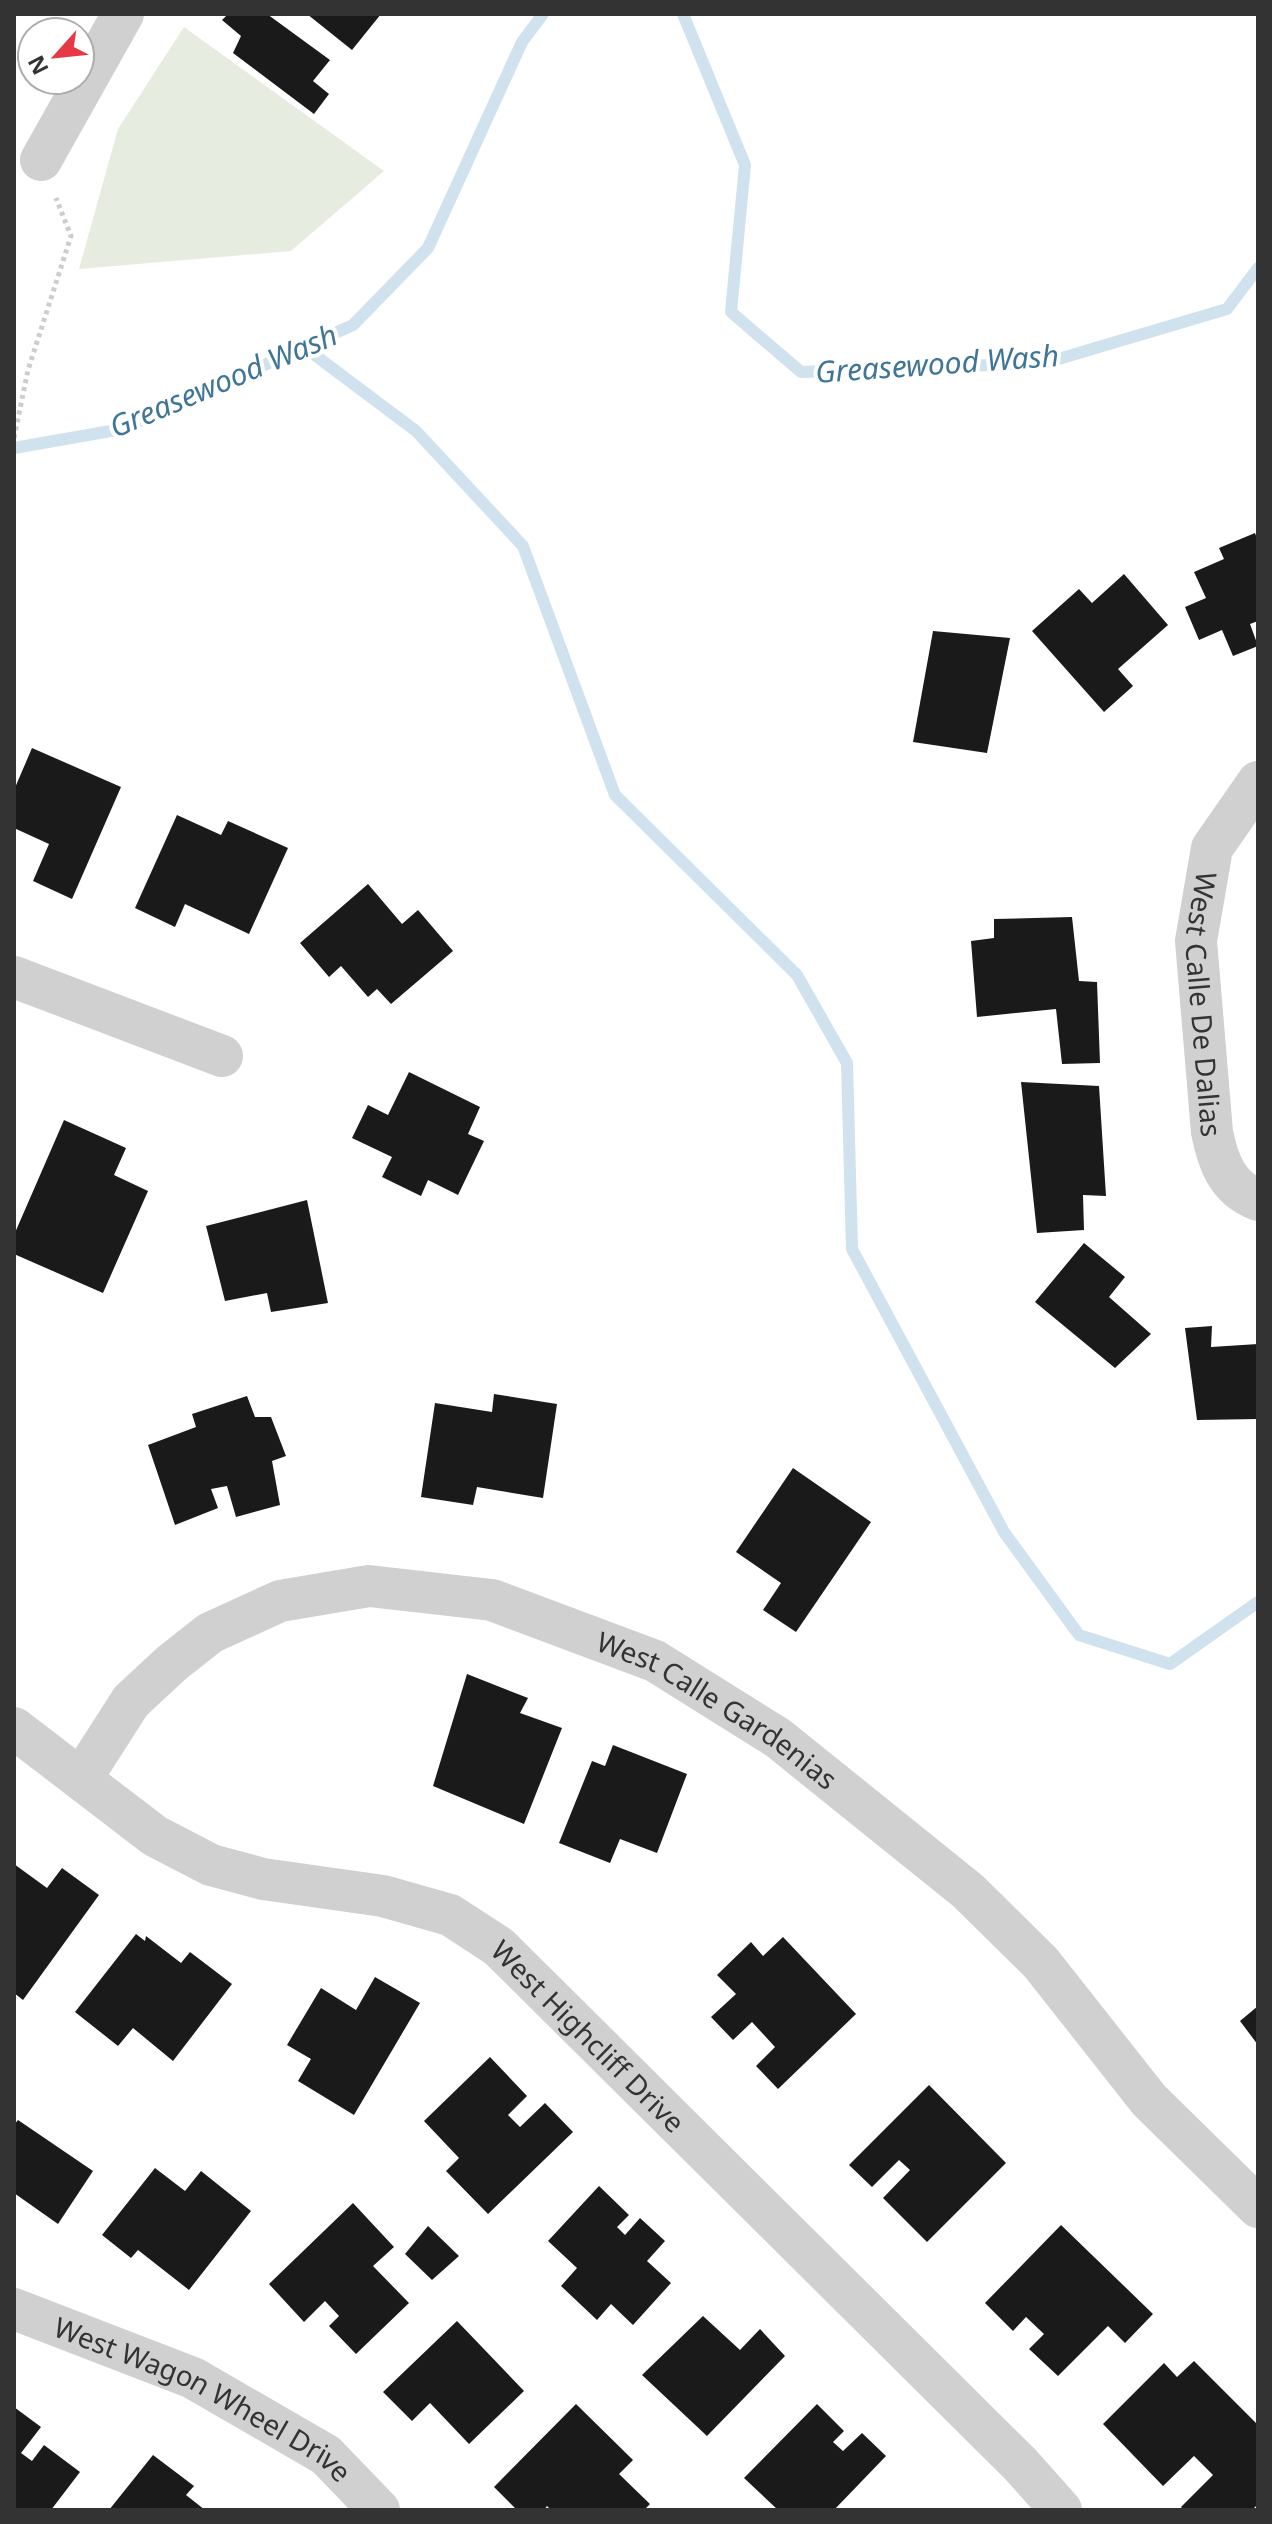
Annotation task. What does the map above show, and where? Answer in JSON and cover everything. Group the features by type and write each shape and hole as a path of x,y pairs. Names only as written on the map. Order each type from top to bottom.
{"street":[{"path":"41,160 114,17"},
{"name":"West Calle De Dalias","path":"1236,1201 1216,1153 1212,1132 1196,941 1212,848 1258,782"},
{"path":"14,977 222,1056"},
{"name":"West Calle Gardenias","path":"81,1779 131,1701 172,1663 210,1633 280,1601 369,1586 492,1600 655,1661 778,1738 968,1891 1031,1952 1149,2100 1258,2207"},
{"name":"West Highcliff Drive","path":"14,1728 155,1836 211,1865 263,1879 383,1896 423,1907 450,1915 499,1947 998,2441 1061,2510"},
{"name":"West Wagon Wheel Drive","path":"14,2309 193,2378 326,2455 379,2510"}],"path":[{"path":"14,438 28,370 71,236 41,160"}],"shaded area":[{"path":"184,27 384,171 291,251 79,269 118,129"}],"building":[{"path":"228,14 267,14 330,60 313,81 329,94 314,114 233,53 241,36 222,20"},
{"path":"307,14 381,14 352,50"},
{"path":"1255,533 1258,541 1258,621 1250,624 1258,646 1233,656 1222,630 1199,640 1185,607 1206,598 1194,572 1224,559 1219,548"},
{"path":"1124,574 1168,625 1118,669 1133,686 1104,712 1032,631 1079,589 1092,603"},
{"path":"933,631 1010,638 987,753 913,742"},
{"path":"32,748 121,787 72,899 33,881 49,844 14,828 14,790"},
{"path":"177,815 221,835 228,821 288,848 249,934 185,904 175,927 135,908"},
{"path":"368,884 402,924 418,910 453,951 391,1004 377,989 368,997 341,966 329,977 300,943"},
{"path":"1072,917 1079,981 1097,982 1100,1063 1062,1064 1056,1009 977,1017 971,941 994,938 994,919"},
{"path":"409,1072 480,1107 468,1134 484,1141 458,1195 428,1180 421,1196 382,1177 392,1157 352,1138 368,1105 388,1115"},
{"path":"1021,1082 1099,1086 1106,1196 1083,1195 1084,1230 1037,1233"},
{"path":"64,1120 126,1148 114,1175 148,1191 103,1293 14,1254 14,1235"},
{"path":"307,1200 328,1303 271,1312 267,1293 225,1301 206,1226"},
{"path":"1084,1243 1125,1277 1109,1297 1151,1334 1115,1368 1035,1302"},
{"path":"1212,1326 1211,1347 1258,1344 1258,1419 1197,1420 1185,1328"},
{"path":"494,1394 557,1404 543,1498 477,1487 473,1505 421,1497 435,1403 492,1412"},
{"path":"247,1396 255,1417 271,1417 286,1456 272,1461 280,1505 236,1517 227,1486 211,1489 218,1508 175,1525 148,1445 196,1427 192,1414"},
{"path":"793,1468 871,1522 796,1632 763,1610 781,1583 736,1552"},
{"path":"467,1674 528,1698 520,1713 562,1728 524,1824 433,1786"},
{"path":"613,1745 687,1774 657,1853 620,1839 610,1863 559,1843 592,1761 605,1766"},
{"path":"14,1864 47,1888 62,1868 99,1895 23,2000 14,1993"},
{"path":"136,1934 145,1941 146,1936 181,1963 190,1952 232,1984 173,2061 133,2028 118,2046 75,2012"},
{"path":"783,1937 856,2014 778,2089 756,2066 775,2047 752,2022 733,2040 711,2017 736,1994 717,1975 751,1942 763,1956"},
{"path":"375,1977 420,2003 354,2115 298,2081 311,2059 287,2045 321,1988 356,2010"},
{"path":"1258,2006 1258,2045 1240,2021"},
{"path":"490,2057 527,2096 508,2115 520,2127 545,2103 573,2132 488,2214 446,2171 459,2158 424,2121"},
{"path":"929,2085 1006,2163 927,2242 883,2198 910,2170 899,2160 872,2187 849,2165"},
{"path":"18,2120 93,2171 58,2224 14,2193 14,2125"},
{"path":"155,2168 185,2191 201,2171 251,2211 189,2290 138,2250 131,2258 102,2235"},
{"path":"599,2186 629,2215 617,2227 625,2235 640,2218 665,2241 647,2261 671,2283 633,2325 611,2304 597,2320 561,2286 577,2268 548,2241"},
{"path":"353,2203 394,2247 373,2266 409,2303 356,2354 329,2326 339,2316 325,2301 304,2322 269,2284"},
{"path":"1061,2225 1153,2314 1125,2343 1108,2326 1058,2376 1029,2349 1044,2334 1026,2317 1013,2331 985,2303"},
{"path":"428,2226 459,2256 432,2280 405,2254"},
{"path":"703,2316 740,2350 760,2329 785,2356 707,2436 642,2375"},
{"path":"457,2321 524,2391 469,2444 430,2403 412,2421 383,2392"},
{"path":"1194,2361 1258,2425 1258,2504 1252,2510 1183,2510 1181,2507 1213,2475 1194,2456 1163,2486 1103,2424 1164,2363 1177,2377"},
{"path":"576,2404 633,2460 619,2474 650,2504 644,2510 551,2510 547,2506 544,2510 517,2510 494,2487"},
{"path":"817,2404 844,2431 833,2442 843,2451 862,2433 886,2456 834,2510 778,2510 744,2478"},
{"path":"14,2407 41,2427 21,2453 32,2461 44,2445 80,2472 51,2510 14,2510"},
{"path":"153,2455 194,2486 186,2495 205,2510 109,2510"}],"waterway":[{"name":"Greasewood Wash","path":"14,448 122,429 353,325 428,248 522,42 543,14"},
{"name":"Greasewood Wash","path":"683,14 745,165 731,312 801,372 1045,363 1227,309 1258,268"},
{"path":"304,347 416,431 523,546 615,795 797,975 847,1063 852,1249 1004,1532 1079,1635 1170,1664 1258,1602"}]}
